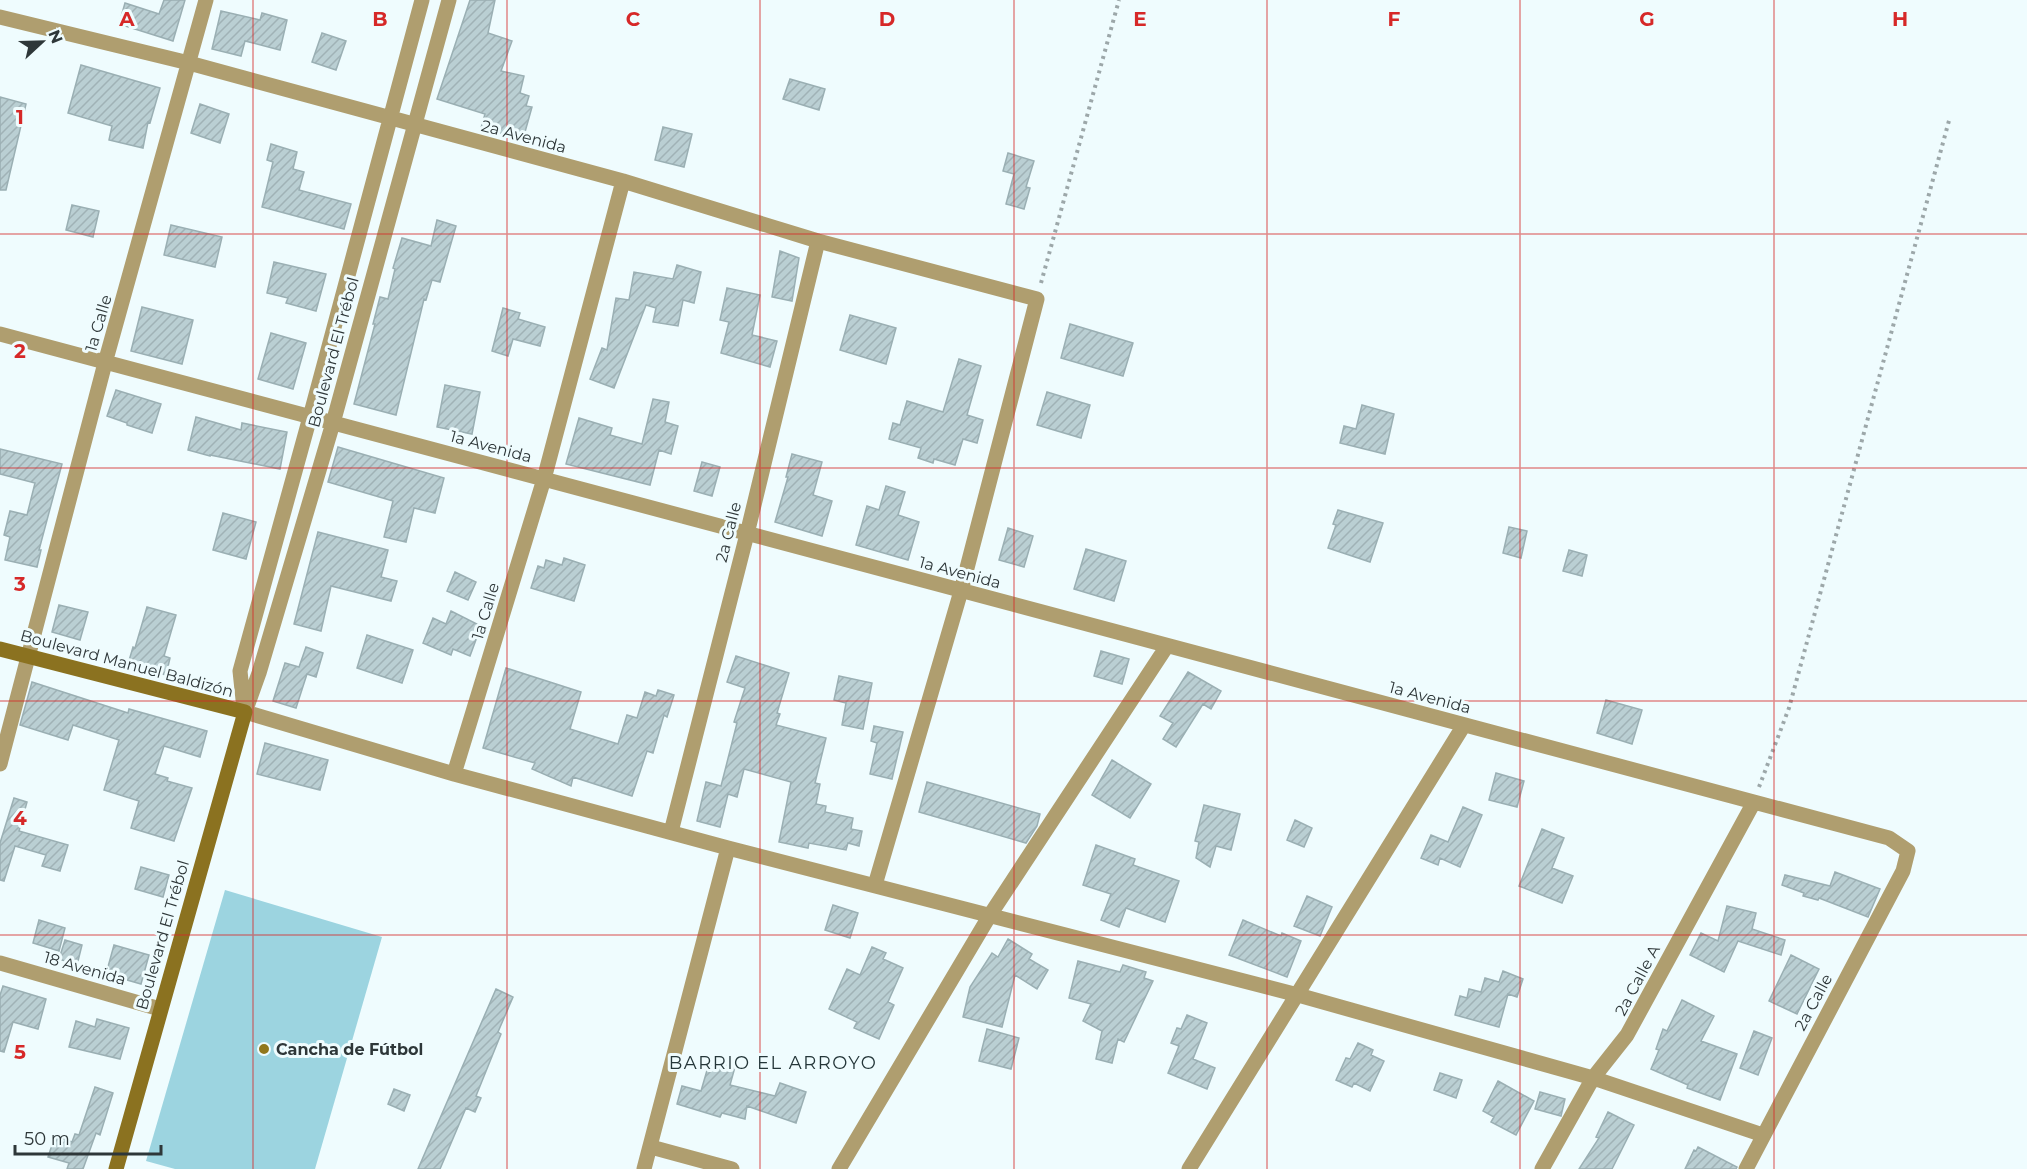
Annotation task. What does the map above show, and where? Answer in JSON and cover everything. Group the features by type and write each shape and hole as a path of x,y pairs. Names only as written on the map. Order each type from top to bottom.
{"main road":[{"name":"Boulevard Manuel Baldizón","path":"0,649 245,712"},
{"name":"Boulevard El Trébol","path":"116,1169 245,712"}],"street":[{"name":"1a Calle","path":"29,656 105,363 206,0"},
{"name":"Boulevard El Trébol","path":"245,712 240,671 422,0"},
{"name":"Boulevard El Trébol","path":"245,712 259,673 333,423 413,124 449,0"},
{"name":"2a Avenida","path":"0,17 189,63 623,181 818,241 1037,299"},
{"name":"1a Calle","path":"454,774 544,479 623,181"},
{"name":"2a Calle","path":"671,832 747,534 818,241"},
{"path":"875,885 961,591 1037,299"},
{"name":"1a Avenida","path":"0,334 1889,838 1908,850"},
{"path":"839,1169 990,915 1167,645"},
{"path":"0,764 29,656"},
{"path":"245,712 454,774 728,848 1298,995 1593,1078 1763,1135"},
{"path":"1189,1169 1464,725"},
{"name":"2a Calle A","path":"1542,1169 1593,1078 1627,1035 1754,802"},
{"path":"644,1169 728,848"},
{"name":"2a Calle","path":"1746,1169 1903,871 1908,850"},
{"name":"18 Avenida","path":"0,963 160,1008"},
{"path":"651,1147 732,1169"}],"path":[{"path":"1037,299 1119,0"},
{"path":"1754,802 1789,708 1950,117"}],"shaded area":[{"name":"Cancha de Fútbol","path":"225,890 382,937 315,1169 175,1169 146,1161"}],"building":[{"path":"164,0 185,0 173,41 119,24 125,3 159,14"},
{"path":"470,0 495,0 488,33 512,41 501,71 524,76 520,93 529,96 526,106 532,107 523,139 481,128 485,114 437,99"},
{"path":"221,11 260,20 262,13 287,20 280,50 245,41 241,56 212,49"},
{"path":"322,33 346,41 336,70 312,62"},
{"path":"81,65 160,88 150,123 148,122 143,148 109,140 112,126 68,113"},
{"path":"790,79 825,89 819,110 783,99"},
{"path":"0,97 26,104 6,190 0,190"},
{"path":"200,104 229,114 220,143 191,133"},
{"path":"663,127 692,134 684,167 655,160"},
{"path":"271,144 297,152 293,169 304,172 299,190 351,204 344,229 262,207 273,162 267,160"},
{"path":"1008,153 1034,161 1026,187 1030,188 1024,209 1006,204 1014,174 1003,171"},
{"path":"72,205 99,211 93,237 66,230"},
{"path":"437,220 456,226 440,282 432,280 426,300 424,299 396,415 354,404 380,297 388,299 395,269 393,268 402,238 431,246"},
{"path":"171,225 222,237 215,267 164,255"},
{"path":"780,251 799,258 792,301 772,297"},
{"path":"274,262 326,274 316,311 286,303 288,298 267,293"},
{"path":"677,265 701,272 694,303 683,300 678,326 653,322 656,308 646,305 614,388 590,379 602,348 607,350 616,298 629,300 634,272 673,279"},
{"path":"727,288 760,295 752,335 777,341 770,367 721,353 729,322 720,320"},
{"path":"142,307 193,320 182,364 131,351"},
{"path":"503,308 520,313 518,319 545,327 540,346 513,339 508,356 492,351"},
{"path":"850,315 896,328 886,364 840,350"},
{"path":"1070,324 1133,343 1123,376 1061,358"},
{"path":"271,333 306,343 293,389 258,379"},
{"path":"959,359 981,366 967,415 983,420 977,443 963,439 955,465 934,459 933,463 918,458 921,448 889,439 893,423 900,425 907,401 943,412"},
{"path":"445,385 480,392 472,434 437,427"},
{"path":"116,390 161,404 152,433 107,416"},
{"path":"1047,392 1090,405 1081,438 1037,425"},
{"path":"653,399 669,402 665,422 678,426 671,454 659,450 650,485 566,464 579,418 612,428 610,435 642,444"},
{"path":"1362,405 1394,414 1385,454 1340,443 1344,426 1356,429"},
{"path":"196,417 241,430 242,423 287,432 280,469 188,450"},
{"path":"338,447 444,478 435,513 414,508 406,542 384,537 393,501 328,482"},
{"path":"0,449 62,464 39,550 41,550 37,567 5,560 10,537 4,535 10,511 27,515 35,483 0,474"},
{"path":"792,454 822,462 813,495 832,501 822,536 775,522"},
{"path":"702,462 720,467 712,496 694,491"},
{"path":"886,486 905,492 898,515 919,522 908,560 856,545 867,506 879,510"},
{"path":"1338,510 1383,523 1370,562 1328,548 1336,525 1333,524"},
{"path":"223,513 256,522 246,559 213,550"},
{"path":"1509,527 1527,531 1521,558 1503,553"},
{"path":"1008,528 1033,536 1024,567 999,560"},
{"path":"318,532 388,550 381,577 397,581 391,601 331,586 321,631 294,624"},
{"path":"1086,549 1126,561 1114,601 1074,589"},
{"path":"1569,550 1587,555 1582,576 1563,571"},
{"path":"564,558 585,565 574,601 531,588 538,566 544,568 546,560 562,565"},
{"path":"455,572 476,582 468,600 447,591"},
{"path":"59,605 88,612 80,640 52,632"},
{"path":"147,607 176,615 164,656 170,658 166,675 128,664"},
{"path":"451,611 481,626 470,656 453,649 451,655 423,643 433,618 446,624"},
{"path":"367,635 413,650 402,683 357,668"},
{"path":"306,647 323,653 316,677 307,674 296,708 273,701 285,663 299,667"},
{"path":"1101,651 1129,659 1122,684 1094,676"},
{"path":"736,656 789,673 777,713 780,714 776,725 826,738 815,783 820,784 816,804 826,806 825,812 853,818 851,829 862,831 859,846 848,843 846,850 809,843 808,848 779,842 791,782 744,769 737,797 728,794 720,827 697,821 706,782 721,786 737,723 734,722 745,688 727,682"},
{"path":"506,668 581,692 570,729 618,744 627,715 637,718 645,692 656,696 658,690 674,695 667,717 664,715 653,753 647,751 632,796 573,777 571,786 532,769 535,763 483,748"},
{"path":"1188,672 1221,691 1211,709 1203,704 1176,747 1163,739 1173,723 1160,716"},
{"path":"839,676 872,683 863,729 842,725 846,703 834,700"},
{"path":"32,682 128,713 129,709 207,731 200,757 164,746 155,774 168,778 167,781 192,788 174,841 131,828 139,801 104,790 119,740 73,725 68,740 20,725"},
{"path":"1606,700 1642,710 1632,744 1597,733"},
{"path":"874,726 903,732 892,779 870,774 877,743 871,741"},
{"path":"265,743 328,760 320,790 257,774"},
{"path":"1112,760 1151,784 1130,818 1092,795"},
{"path":"1496,773 1524,781 1517,807 1489,800"},
{"path":"927,782 1040,814 1037,826 1026,843 919,812"},
{"path":"14,798 27,802 19,831 68,845 60,871 42,866 46,855 15,846 4,881 0,880 0,843"},
{"path":"1204,805 1240,814 1231,850 1216,846 1210,867 1196,858 1199,842 1195,841"},
{"path":"1463,807 1482,815 1460,867 1440,858 1438,865 1421,858 1431,835 1448,842"},
{"path":"1295,820 1312,828 1304,847 1287,840"},
{"path":"1542,829 1564,838 1552,868 1573,876 1562,903 1519,886"},
{"path":"1096,845 1135,859 1133,865 1179,881 1165,922 1126,908 1119,927 1101,920 1111,894 1083,885"},
{"path":"141,867 169,875 163,897 135,889"},
{"path":"1835,872 1880,889 1868,917 1819,898 1818,900 1803,896 1804,893 1782,885 1785,875 1830,886"},
{"path":"1307,896 1332,907 1320,936 1294,926"},
{"path":"833,905 858,913 850,938 825,930"},
{"path":"1727,906 1756,913 1752,929 1785,940 1781,955 1738,941 1724,972 1690,955 1701,933 1718,941"},
{"path":"39,920 65,928 59,951 33,943"},
{"path":"1243,920 1281,936 1282,933 1301,941 1287,977 1229,955"},
{"path":"1008,939 1032,954 1029,959 1048,970 1037,989 1015,975 1002,1027 963,1017 970,987 992,953 998,957"},
{"path":"65,940 82,945 77,965 59,959"},
{"path":"114,945 149,955 141,984 106,974"},
{"path":"872,947 886,953 883,959 903,968 888,1002 894,1005 879,1039 854,1028 857,1022 829,1009 847,969 860,975"},
{"path":"1791,955 1819,969 1797,1014 1769,1001"},
{"path":"1078,961 1120,972 1123,965 1146,972 1144,978 1153,981 1124,1042 1118,1039 1112,1063 1096,1059 1102,1031 1083,1021 1091,1004 1069,998"},
{"path":"1503,971 1523,979 1517,997 1508,994 1499,1027 1455,1015 1460,996 1467,998 1469,989 1481,992 1485,978 1499,982"},
{"path":"3,986 46,999 38,1029 13,1022 4,1052 0,1051 0,995"},
{"path":"496,989 513,997 476,1096 481,1098 475,1112 466,1108 440,1169 418,1169"},
{"path":"1682,1000 1714,1016 1701,1041 1737,1054 1720,1100 1687,1088 1688,1085 1651,1069 1659,1050 1656,1049 1663,1029 1667,1031"},
{"path":"1187,1015 1207,1023 1193,1059 1215,1068 1207,1089 1168,1073 1179,1046 1171,1043 1177,1028 1181,1029"},
{"path":"97,1019 129,1028 120,1059 69,1047 76,1021 95,1027"},
{"path":"987,1029 1019,1038 1011,1069 979,1061"},
{"path":"1754,1031 1772,1038 1758,1075 1740,1068"},
{"path":"1358,1043 1373,1050 1371,1055 1384,1061 1370,1091 1354,1083 1352,1087 1336,1080 1346,1058 1350,1059"},
{"path":"710,1060 735,1067 730,1085 775,1096 780,1083 806,1092 796,1123 747,1106 745,1119 722,1113 720,1117 677,1104 682,1086 701,1091"},
{"path":"1440,1073 1462,1080 1456,1098 1434,1090"},
{"path":"1498,1081 1534,1101 1516,1135 1491,1122 1494,1117 1483,1111"},
{"path":"95,1087 113,1093 100,1135 96,1133 83,1169 67,1169 69,1163 48,1157 55,1136 72,1142 75,1134 79,1135"},
{"path":"394,1089 410,1095 404,1111 388,1104"},
{"path":"1540,1092 1565,1099 1561,1116 1535,1109"},
{"path":"1608,1112 1634,1125 1612,1169 1579,1169 1599,1138 1596,1137"},
{"path":"1698,1147 1737,1167 1736,1169 1685,1169 1694,1150 1696,1151"}],"place":[{"name":"Cancha de Fútbol","path":"264,1049"}],"district":[{"name":"BARRIO EL ARROYO","path":"773,1063"}]}
